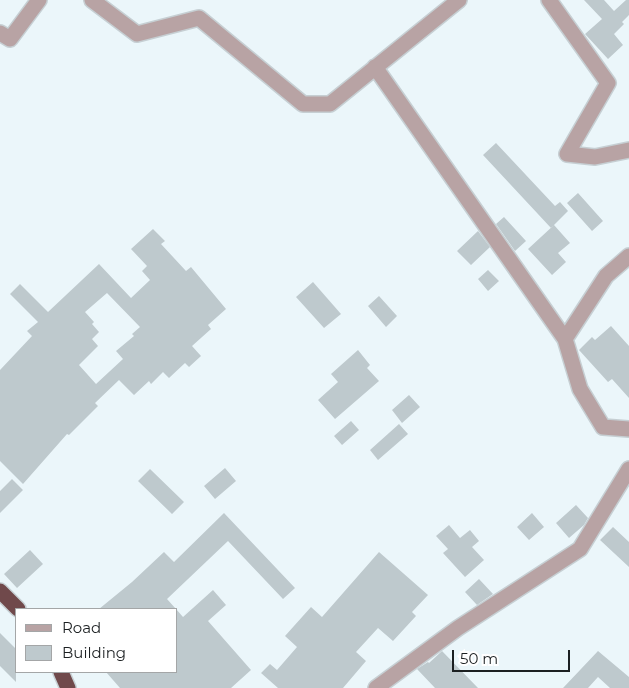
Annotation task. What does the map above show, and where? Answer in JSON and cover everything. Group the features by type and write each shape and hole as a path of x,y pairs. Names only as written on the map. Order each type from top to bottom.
{"highway":[{"path":"0,591 17,608"},
{"path":"61,673 68,688"}],"street":[{"path":"0,33 10,39 39,0"},
{"path":"92,0 137,34 200,18 303,104 330,104 458,0"},
{"path":"549,0 608,83 567,154 595,157 629,150"},
{"path":"376,67 565,339 580,388 603,427 629,429"},
{"path":"565,339 606,276 629,256"},
{"path":"376,688 458,628 580,549 629,469"}],"building":[{"path":"584,0 604,0 614,11 626,0 629,0 629,15 622,22 624,24 614,34 623,45 608,59 585,34 602,19"},
{"path":"496,143 555,206 560,202 568,211 551,228 483,155"},
{"path":"578,193 603,221 592,231 567,203"},
{"path":"504,217 526,241 515,251 496,224"},
{"path":"554,225 570,243 558,253 566,262 552,275 528,249"},
{"path":"153,229 165,241 161,244 186,271 191,267 226,309 208,325 211,329 192,346 201,356 189,367 185,363 169,378 163,372 151,384 149,381 134,395 119,380 95,403 98,406 69,435 67,434 23,484 0,461 0,370 32,336 27,331 38,322 10,294 20,284 48,312 99,264 131,298 150,280 142,271 147,266 131,249","holes":["107,293 140,327 132,334 134,336 116,351 123,359 96,384 79,365 98,346 92,339 99,332 92,324 94,322 85,312"]},
{"path":"478,231 490,247 471,265 457,251"},
{"path":"488,270 499,281 488,291 478,279"},
{"path":"313,282 341,314 324,328 296,297"},
{"path":"379,296 397,316 386,327 368,306"},
{"path":"611,326 629,346 629,398 612,379 608,382 579,350 592,337 595,340"},
{"path":"358,350 370,365 367,368 379,381 335,419 318,400 338,382 331,374"},
{"path":"409,395 420,407 402,423 392,410"},
{"path":"351,421 359,430 342,445 334,436"},
{"path":"399,424 408,434 378,460 370,450"},
{"path":"225,468 236,481 215,499 204,486"},
{"path":"150,469 184,502 172,514 138,481"},
{"path":"12,479 23,490 0,513 0,491"},
{"path":"576,505 588,518 584,525 569,538 556,523"},
{"path":"224,513 295,588 283,599 228,541 167,599 175,608 100,608 164,552 174,562"},
{"path":"532,513 544,527 529,540 517,527"},
{"path":"449,525 460,538 470,530 479,541 472,547 484,560 465,577 443,553 448,549 436,536"},
{"path":"613,527 629,542 629,567 600,540"},
{"path":"30,550 43,564 17,588 4,574"},
{"path":"379,552 428,595 412,612 416,616 393,641 378,628 356,652 366,661 343,688 278,688 261,673 270,664 277,670 297,647 285,636 311,607 322,617"},
{"path":"479,579 493,594 477,605 465,592"},
{"path":"213,590 226,605 208,621 251,670 231,688 120,688 107,673 178,673 178,611 183,617"},
{"path":"0,633 15,648 16,682 0,666"},
{"path":"442,651 478,688 435,688 417,669 429,663"},
{"path":"598,651 629,677 629,688 610,688 598,677 588,688 563,688"}]}
